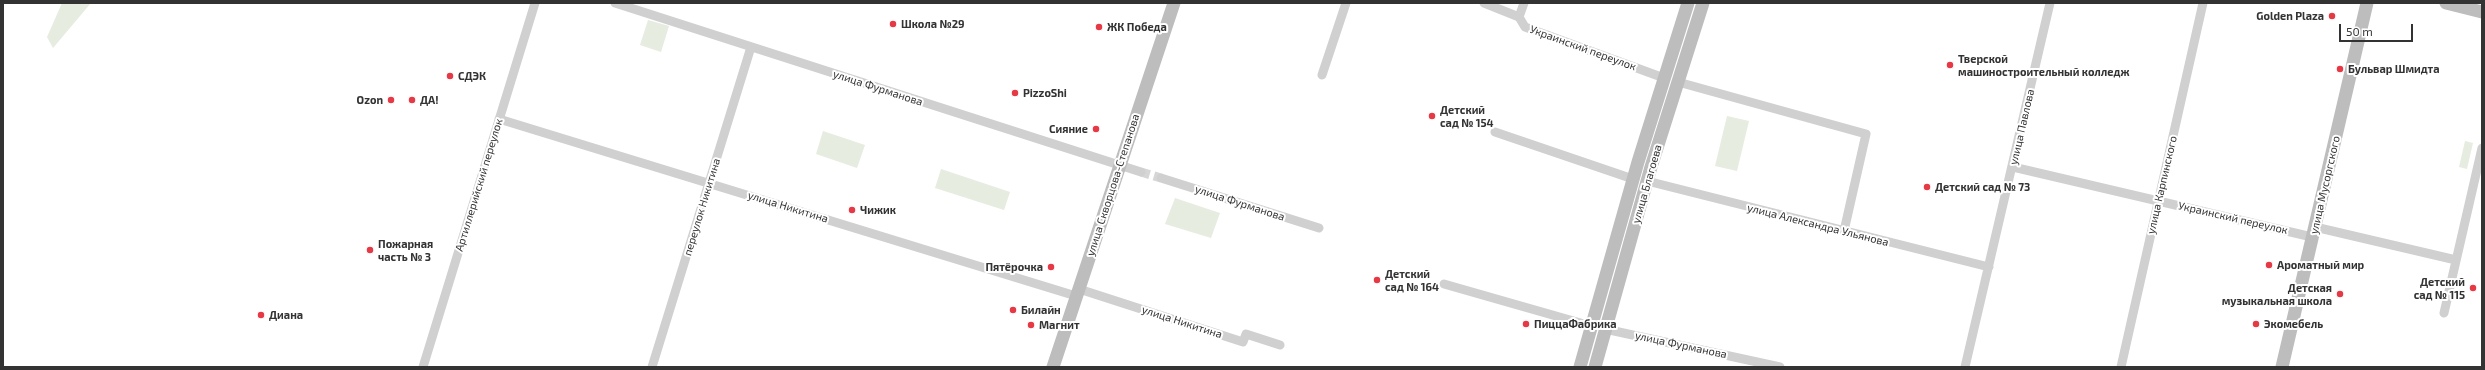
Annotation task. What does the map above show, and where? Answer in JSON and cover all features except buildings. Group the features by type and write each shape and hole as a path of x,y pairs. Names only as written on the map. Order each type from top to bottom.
{"main road":[{"name":"улица Скворцова-Степанова","path":"1053,367 1174,3"},
{"name":"улица Благоева","path":"1580,367 1633,179 1688,3"},
{"name":"улица Благоева","path":"1595,367 1647,181 1703,3"},
{"name":"улица Мусоргского","path":"2282,367 2367,3"},
{"path":"2446,3 2482,12"},
{"path":"1593,320 1605,329"},
{"path":"1593,320 1599,333 1601,343"}],"street":[{"name":"Артиллерийский переулок","path":"423,367 535,3"},
{"name":"улица Фурманова","path":"615,3 1141,172"},
{"path":"1322,75 1346,3"},
{"name":"Украинский переулок","path":"1484,3 1519,17 1525,27 1664,78"},
{"path":"1519,17 1524,3"},
{"name":"улица Павлова","path":"1965,367 2050,3"},
{"name":"улица Карпинского","path":"2121,367 2203,3"},
{"name":"переулок Никитина","path":"652,367 751,47"},
{"path":"1678,82 1866,134 1844,231"},
{"name":"улица Никитина","path":"500,119 709,183 1243,342 1246,334 1280,345"},
{"path":"1495,132 1633,179"},
{"path":"2444,313 2482,148"},
{"name":"Украинский переулок","path":"2013,166 2158,200 2456,260"},
{"name":"улица Фурманова","path":"1161,178 1319,228"},
{"name":"улица Александра Ульянова","path":"1647,181 1989,267"},
{"path":"1444,284 1593,320"},
{"name":"улица Фурманова","path":"1605,329 1780,367"}],"shaded area":[{"path":"62,3 91,3 53,48 47,37"},
{"path":"648,20 669,26 661,52 640,45"},
{"path":"1727,116 1749,121 1737,171 1715,166"},
{"path":"823,131 865,145 857,168 816,154"},
{"path":"2465,141 2473,143 2467,169 2459,167"},
{"path":"941,169 1010,192 1004,210 935,188"},
{"path":"1175,198 1220,213 1211,238 1165,224"}],"tunnel":[{"path":"1141,172 1161,178"}],"place":[{"name":"Golden Plaza","path":"2332,16"},
{"name":"Школа №29","path":"893,24"},
{"name":"ЖК Победа","path":"1099,27"},
{"name":"Тверской машиностроительный колледж","path":"1950,65"},
{"name":"Бульвар Шмидта","path":"2340,69"},
{"name":"СДЭК","path":"450,76"},
{"name":"PizzoShi","path":"1015,93"},
{"name":"Ozon","path":"391,100"},
{"name":"ДА!","path":"412,100"},
{"name":"Детский сад № 154","path":"1432,116"},
{"name":"Сияние","path":"1096,129"},
{"name":"Детский сад № 73","path":"1927,187"},
{"name":"Чижик","path":"852,210"},
{"name":"Пожарная часть № 3","path":"370,250"},
{"name":"Ароматный мир","path":"2269,265"},
{"name":"Пятёрочка","path":"1051,267"},
{"name":"Детский сад № 164","path":"1377,280"},
{"name":"Детский сад № 115","path":"2473,288"},
{"name":"Детская музыкальная школа","path":"2340,294"},
{"name":"Билайн","path":"1013,310"},
{"name":"Диана","path":"261,315"},
{"name":"ПиццаФабрика","path":"1526,324"},
{"name":"Экомебель","path":"2256,324"},
{"name":"Магнит","path":"1031,325"}]}
